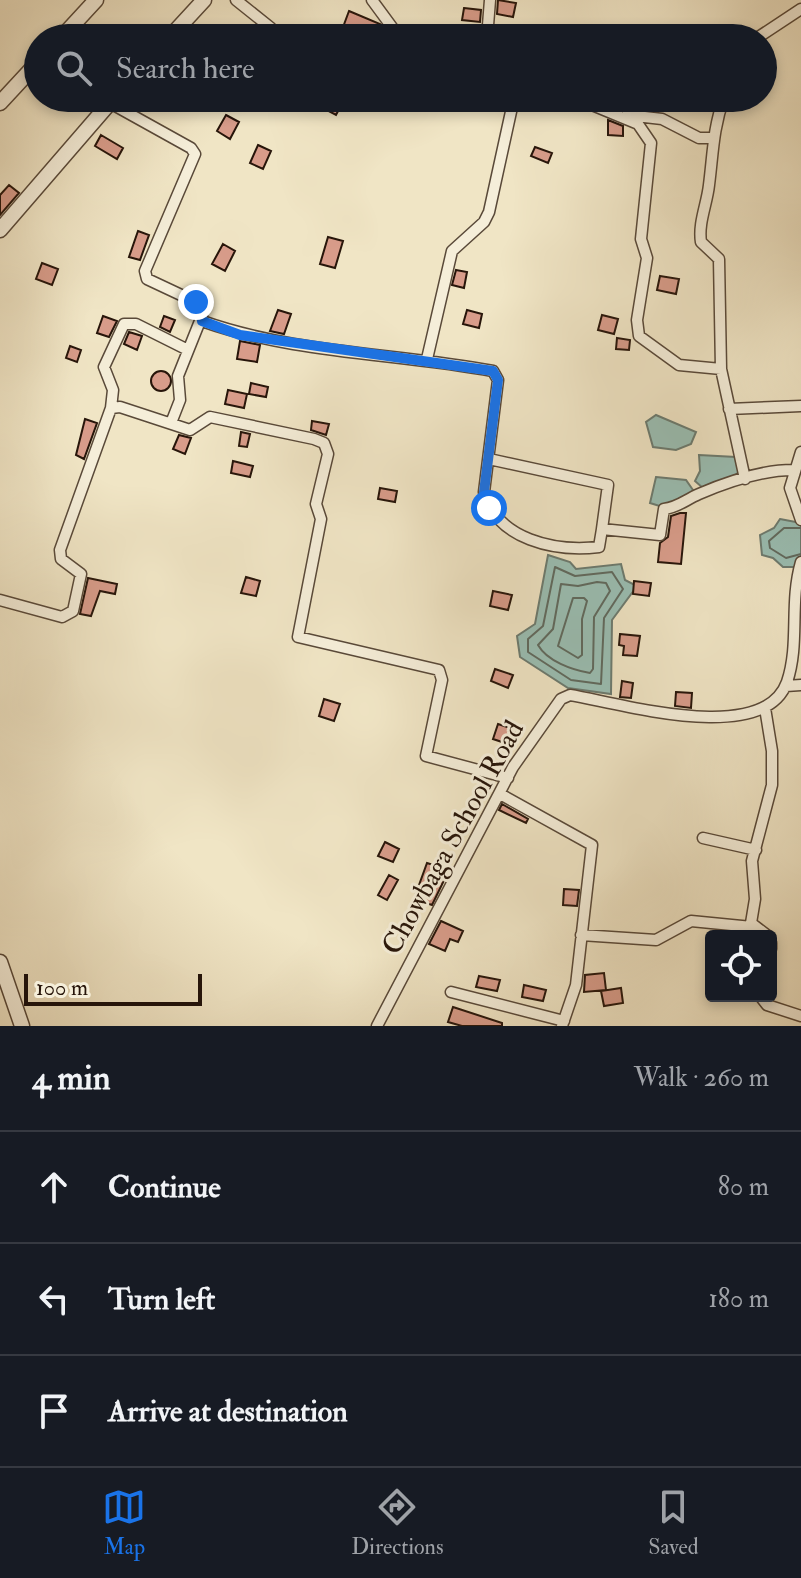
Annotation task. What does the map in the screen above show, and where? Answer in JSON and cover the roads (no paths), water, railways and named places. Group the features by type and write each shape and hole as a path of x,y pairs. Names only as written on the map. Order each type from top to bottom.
{"street":[{"path":"74,24 96,0"},
{"path":"182,24 204,0"},
{"path":"236,0 266,24"},
{"path":"372,0 390,24"},
{"path":"488,24 490,0"},
{"path":"777,25 801,9"},
{"path":"0,103 24,77"},
{"path":"0,230 102,112"},
{"path":"132,112 191,148 195,154 145,276 196,302 201,309 202,321 178,376 180,400 171,423"},
{"path":"427,359 452,251 484,222 489,212 511,112"},
{"path":"612,112 638,124 651,143 641,239 647,258 637,320 639,336 679,365 721,369"},
{"path":"720,112 712,138 709,186 699,230 701,242 719,259 721,369 745,479"},
{"path":"620,115 662,119 699,138 712,138"},
{"path":"202,321 240,335 277,342 427,359 497,374 484,492 489,508 513,532 568,550 599,547 608,485 489,459"},
{"path":"0,600 62,617 73,611 81,574 61,559 60,550 111,408 113,390 104,367 124,324 136,324 188,350"},
{"path":"729,409 801,406"},
{"path":"111,408 120,407 195,430 210,417 324,443 328,454 316,504 321,519 298,637 439,670 442,680 426,756 508,778"},
{"path":"801,452 790,488 801,520"},
{"path":"602,529 660,535 664,509 680,507 701,493 745,479 793,470"},
{"path":"752,927 755,888 751,871 772,785 772,751 765,708 786,686 795,644 792,615 801,562"},
{"path":"786,686 801,685"},
{"name":"Chowbaga School Road","path":"377,1026 508,778 537,730 567,695 697,717 735,716 765,708"},
{"path":"451,992 563,1023 576,985 592,845 500,794"},
{"path":"703,838 756,850"},
{"path":"581,935 656,940 691,921 757,930"},
{"path":"0,962 22,1026"},
{"path":"765,1002 801,1016"}],"water":[{"path":"656,415 696,432 691,444 676,450 653,447 646,422"},
{"path":"699,455 736,457 743,468 727,483 704,489 695,481 700,471"},
{"path":"656,477 686,480 693,490 687,503 666,508 650,503"},
{"path":"780,519 801,523 801,556 795,567 783,567 773,558 762,555 760,535 774,528"},
{"path":"548,555 570,562 576,569 621,564 625,580 637,586 612,620 611,694 568,688 520,657 517,636 535,624"}]}
